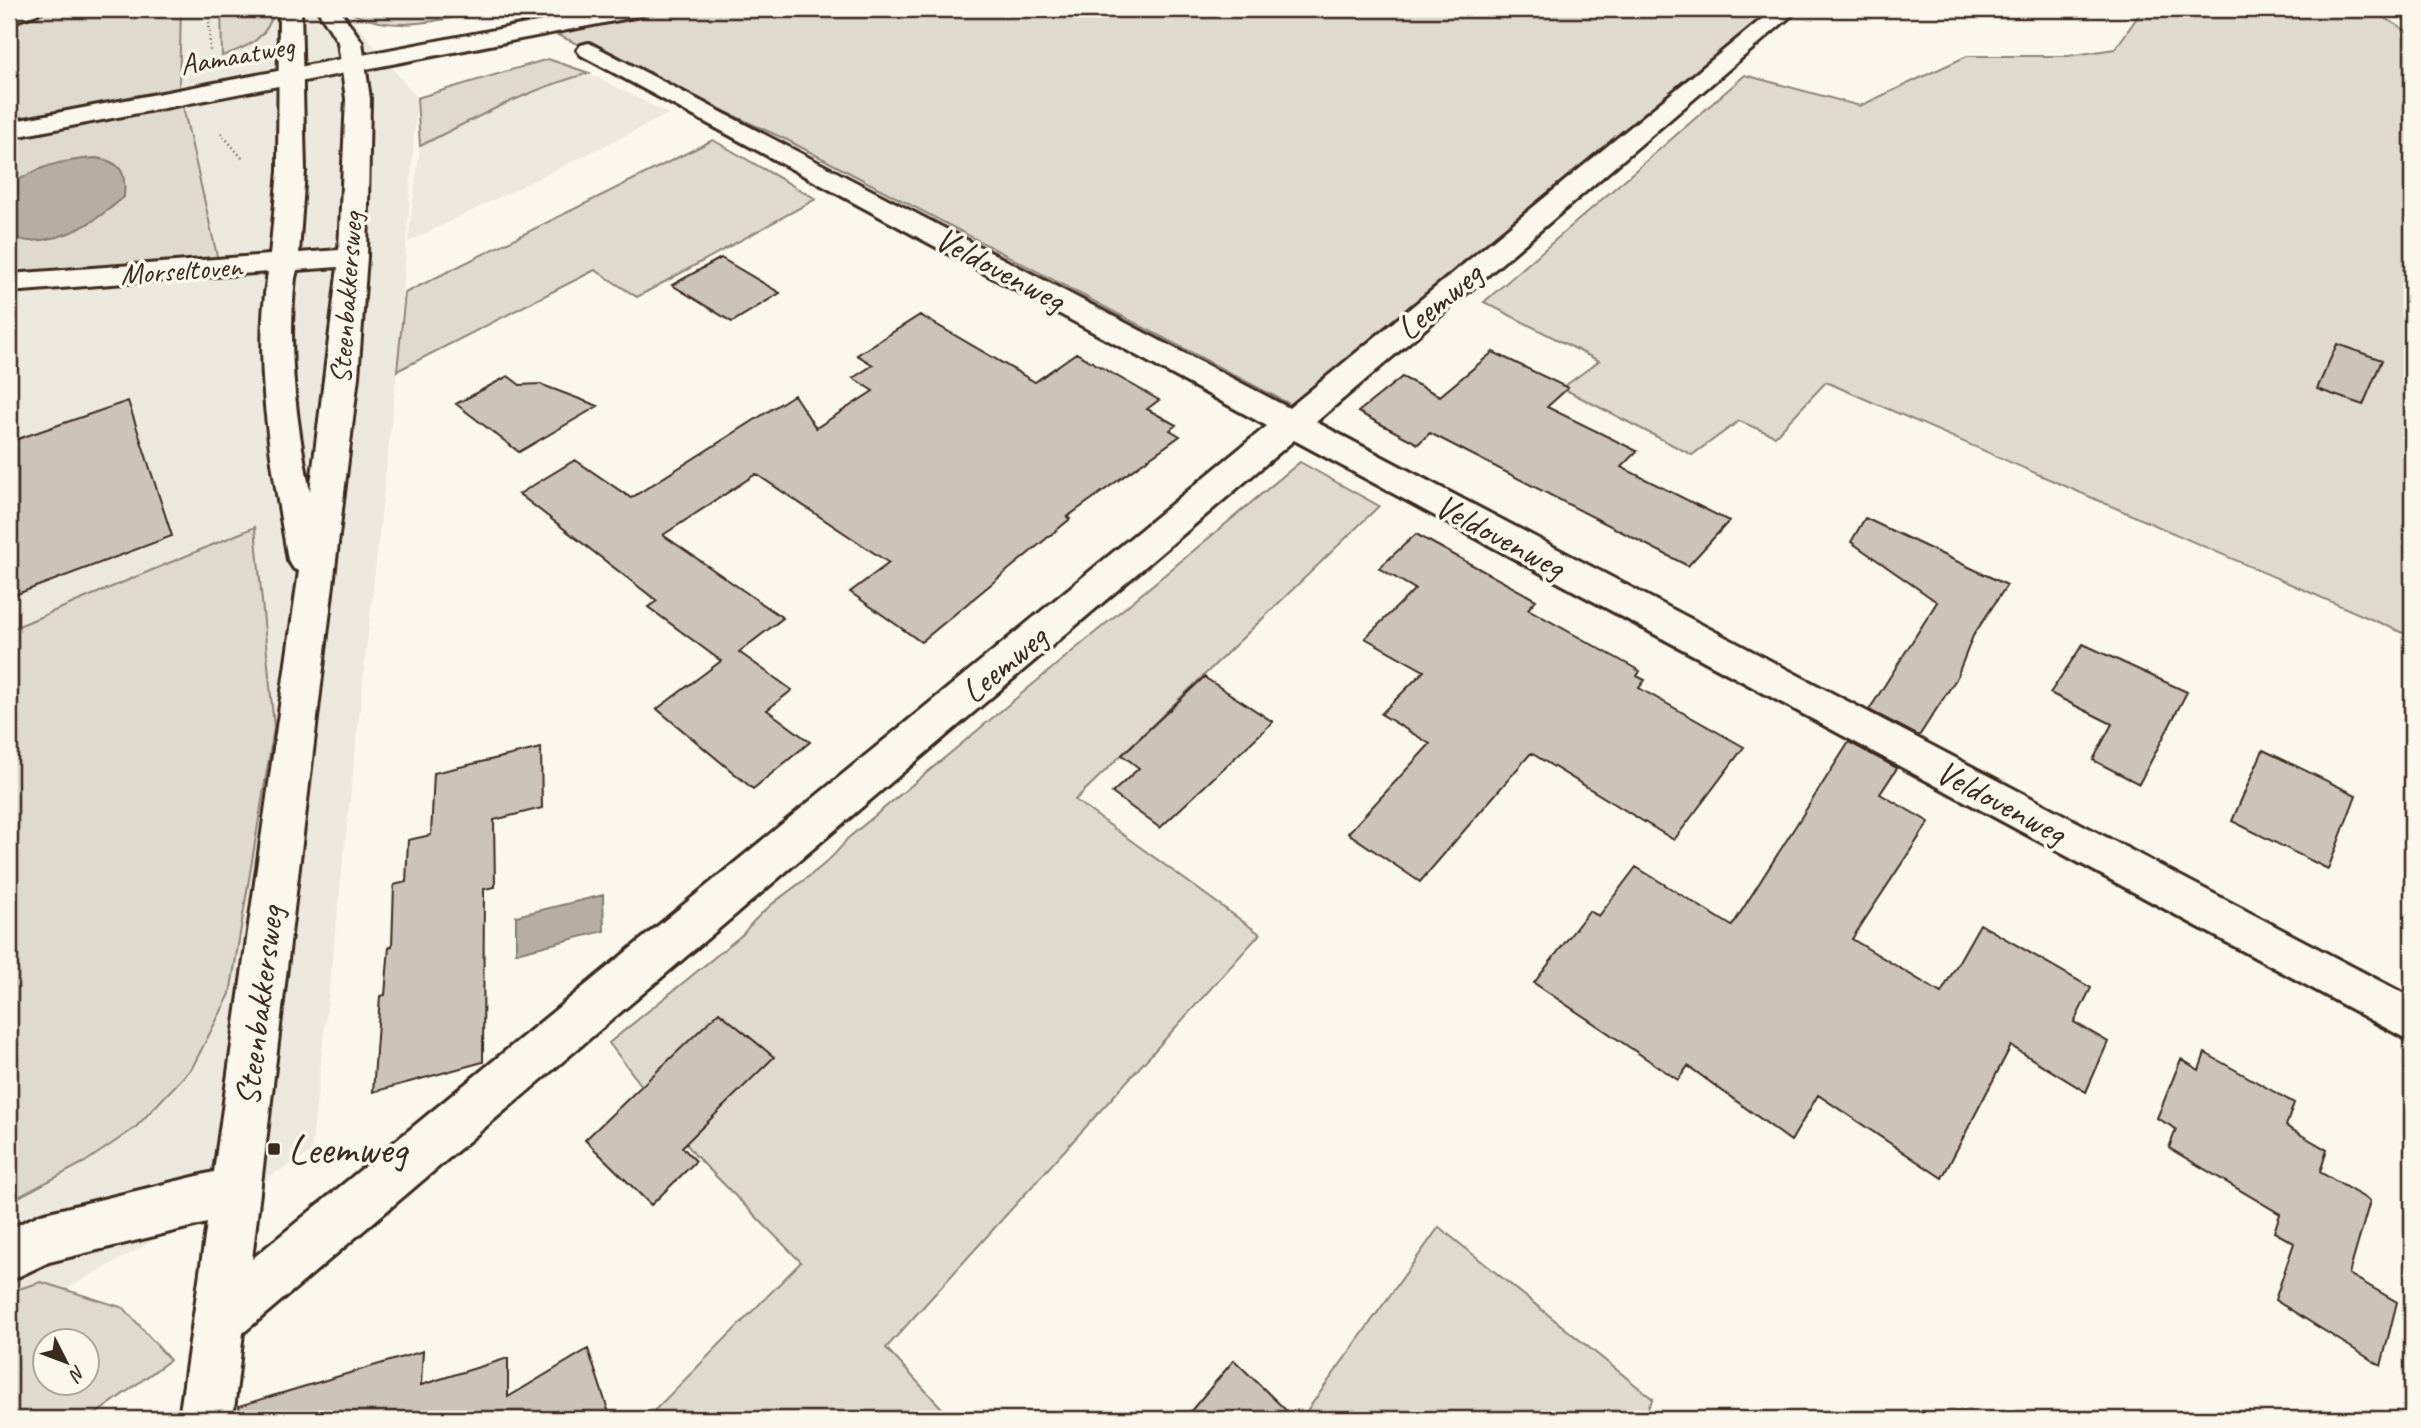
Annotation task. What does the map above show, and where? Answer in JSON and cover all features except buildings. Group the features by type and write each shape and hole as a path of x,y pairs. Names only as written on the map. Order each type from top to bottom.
{"street":[{"path":"9,16 29,9"},
{"name":"Steenbakkersweg","path":"206,1419 342,377 353,257 352,211 358,113 311,56 290,9"},
{"name":"Steenbakkersweg","path":"312,593 277,394 276,327 291,197 292,111 328,9"},
{"name":"Aamaatweg","path":"9,131 210,92 311,56 538,9"},
{"name":"Aamaatweg","path":"311,56 640,9"},
{"name":"Leemweg","path":"220,1319 1788,9"},
{"name":"Veldovenweg","path":"589,50 2412,1021"},
{"name":"Aamaatweg","path":"9,107 170,75"},
{"name":"Morseltoven","path":"9,283 353,257"},
{"path":"9,1256 41,1239 235,1191"}],"path":[{"path":"209,9 210,92 214,102 214,127 242,156 242,169"}],"shaded area":[{"path":"9,9 344,9 417,98 397,371 311,1153 9,1321"},
{"path":"57,9 181,9 179,89 218,260 9,274 9,25"},
{"path":"221,9 275,9 267,28 256,40 222,56"},
{"path":"344,9 494,9 436,21 399,24 380,22"},
{"path":"501,9 1771,9 1636,129 1295,407 787,140"},
{"path":"2143,9 2369,9 2412,34 2412,637 1826,382 1775,436 1739,421 1692,455 1562,388 1599,361 1484,302 1745,75 1860,106 1967,56 2068,56 2115,49"},
{"path":"548,59 589,73 524,96 420,146 417,98"},
{"path":"589,73 669,114 408,242 420,146 504,104 555,82"},
{"path":"713,140 816,199 637,297 595,270 397,371 405,293"},
{"path":"96,158 112,162 120,170 124,181 124,197 103,214 69,233 30,241 9,237 9,187 50,165"},
{"path":"1300,462 1379,506 1075,800 1260,934 886,1348 952,1419 646,1419 801,1262 695,1155 609,1043 743,934 767,908 823,865 847,839"},
{"path":"255,527 274,728 230,994 192,1068 135,1128 85,1162 9,1202 9,630"},
{"path":"603,895 604,931 516,953 516,916"},
{"path":"1439,1227 1653,1399 1642,1419 1301,1419"},
{"path":"41,1282 124,1308 170,1360 89,1419 9,1419 9,1292"}],"place":[{"name":"Leemweg","path":"274,1149"}]}
